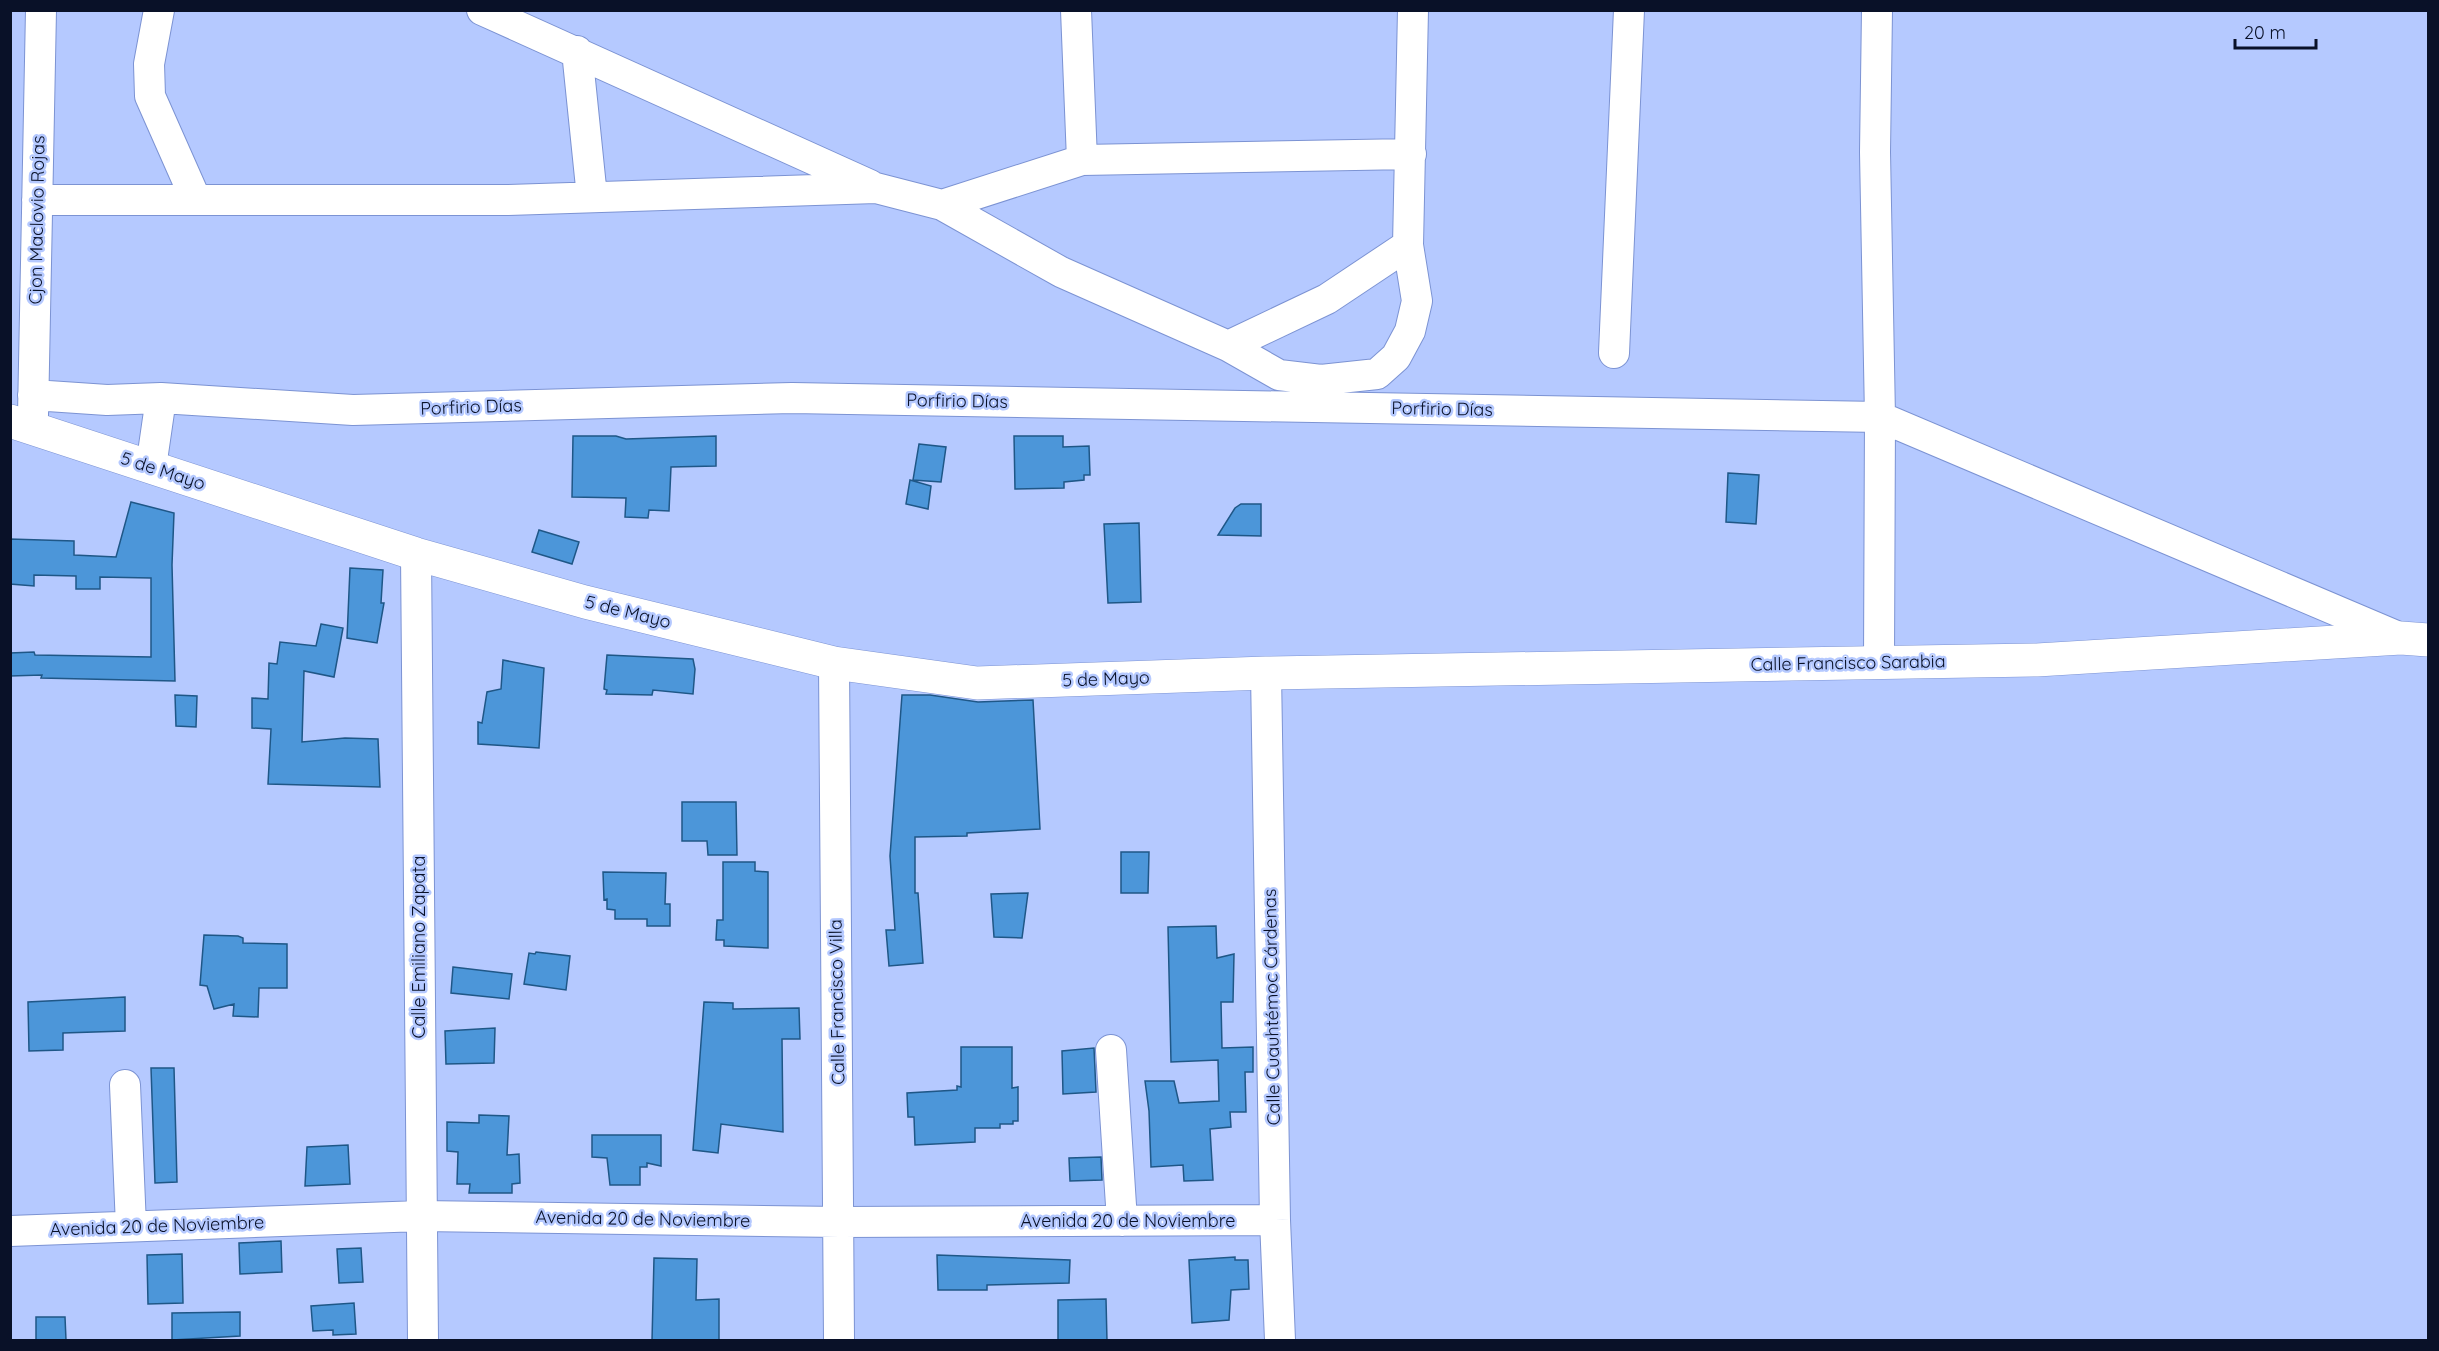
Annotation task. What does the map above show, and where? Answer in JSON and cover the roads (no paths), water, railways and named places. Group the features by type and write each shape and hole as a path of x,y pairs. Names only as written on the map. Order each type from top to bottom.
{"street":[{"name":"Cjon Maclovio Rojas","path":"21,425 33,395 41,10"},
{"path":"159,10 149,64 150,96 196,200"},
{"path":"482,10 876,188 942,205 1061,272 1228,346 1279,375 1321,380 1377,374 1396,357 1410,331 1415,311 1417,301 1408,245 1413,10"},
{"path":"1076,10 1082,160"},
{"path":"1614,353 1629,10"},
{"path":"1877,10 1875,152 1880,417 1879,662"},
{"path":"577,51 592,197"},
{"path":"942,205 1082,160 1411,154"},
{"path":"37,200 508,200 876,188"},
{"path":"1228,346 1327,299 1408,245"},
{"name":"Porfirio Días","path":"33,395 107,400 161,398 353,410 792,399 1880,417"},
{"path":"151,467 161,398"},
{"path":"1880,417 2415,639"},
{"name":"5 de Mayo","path":"21,425 416,554 585,602 834,663 977,683 1266,673"},
{"name":"Calle Emiliano Zapata","path":"416,554 423,1341"},
{"name":"Calle Francisco Sarabia","path":"1266,673 2037,660 2415,639"},
{"name":"Calle Francisco Villa","path":"834,663 840,1222 839,1341"},
{"name":"Calle Cuauhtémoc Cárdenas","path":"1266,673 1275,1220 1280,1341"},
{"path":"1111,1050 1122,1221"},
{"path":"124,1085 131,1226"},
{"name":"Avenida 20 de Noviembre","path":"10,1231 421,1216 840,1222 1275,1220"}]}
